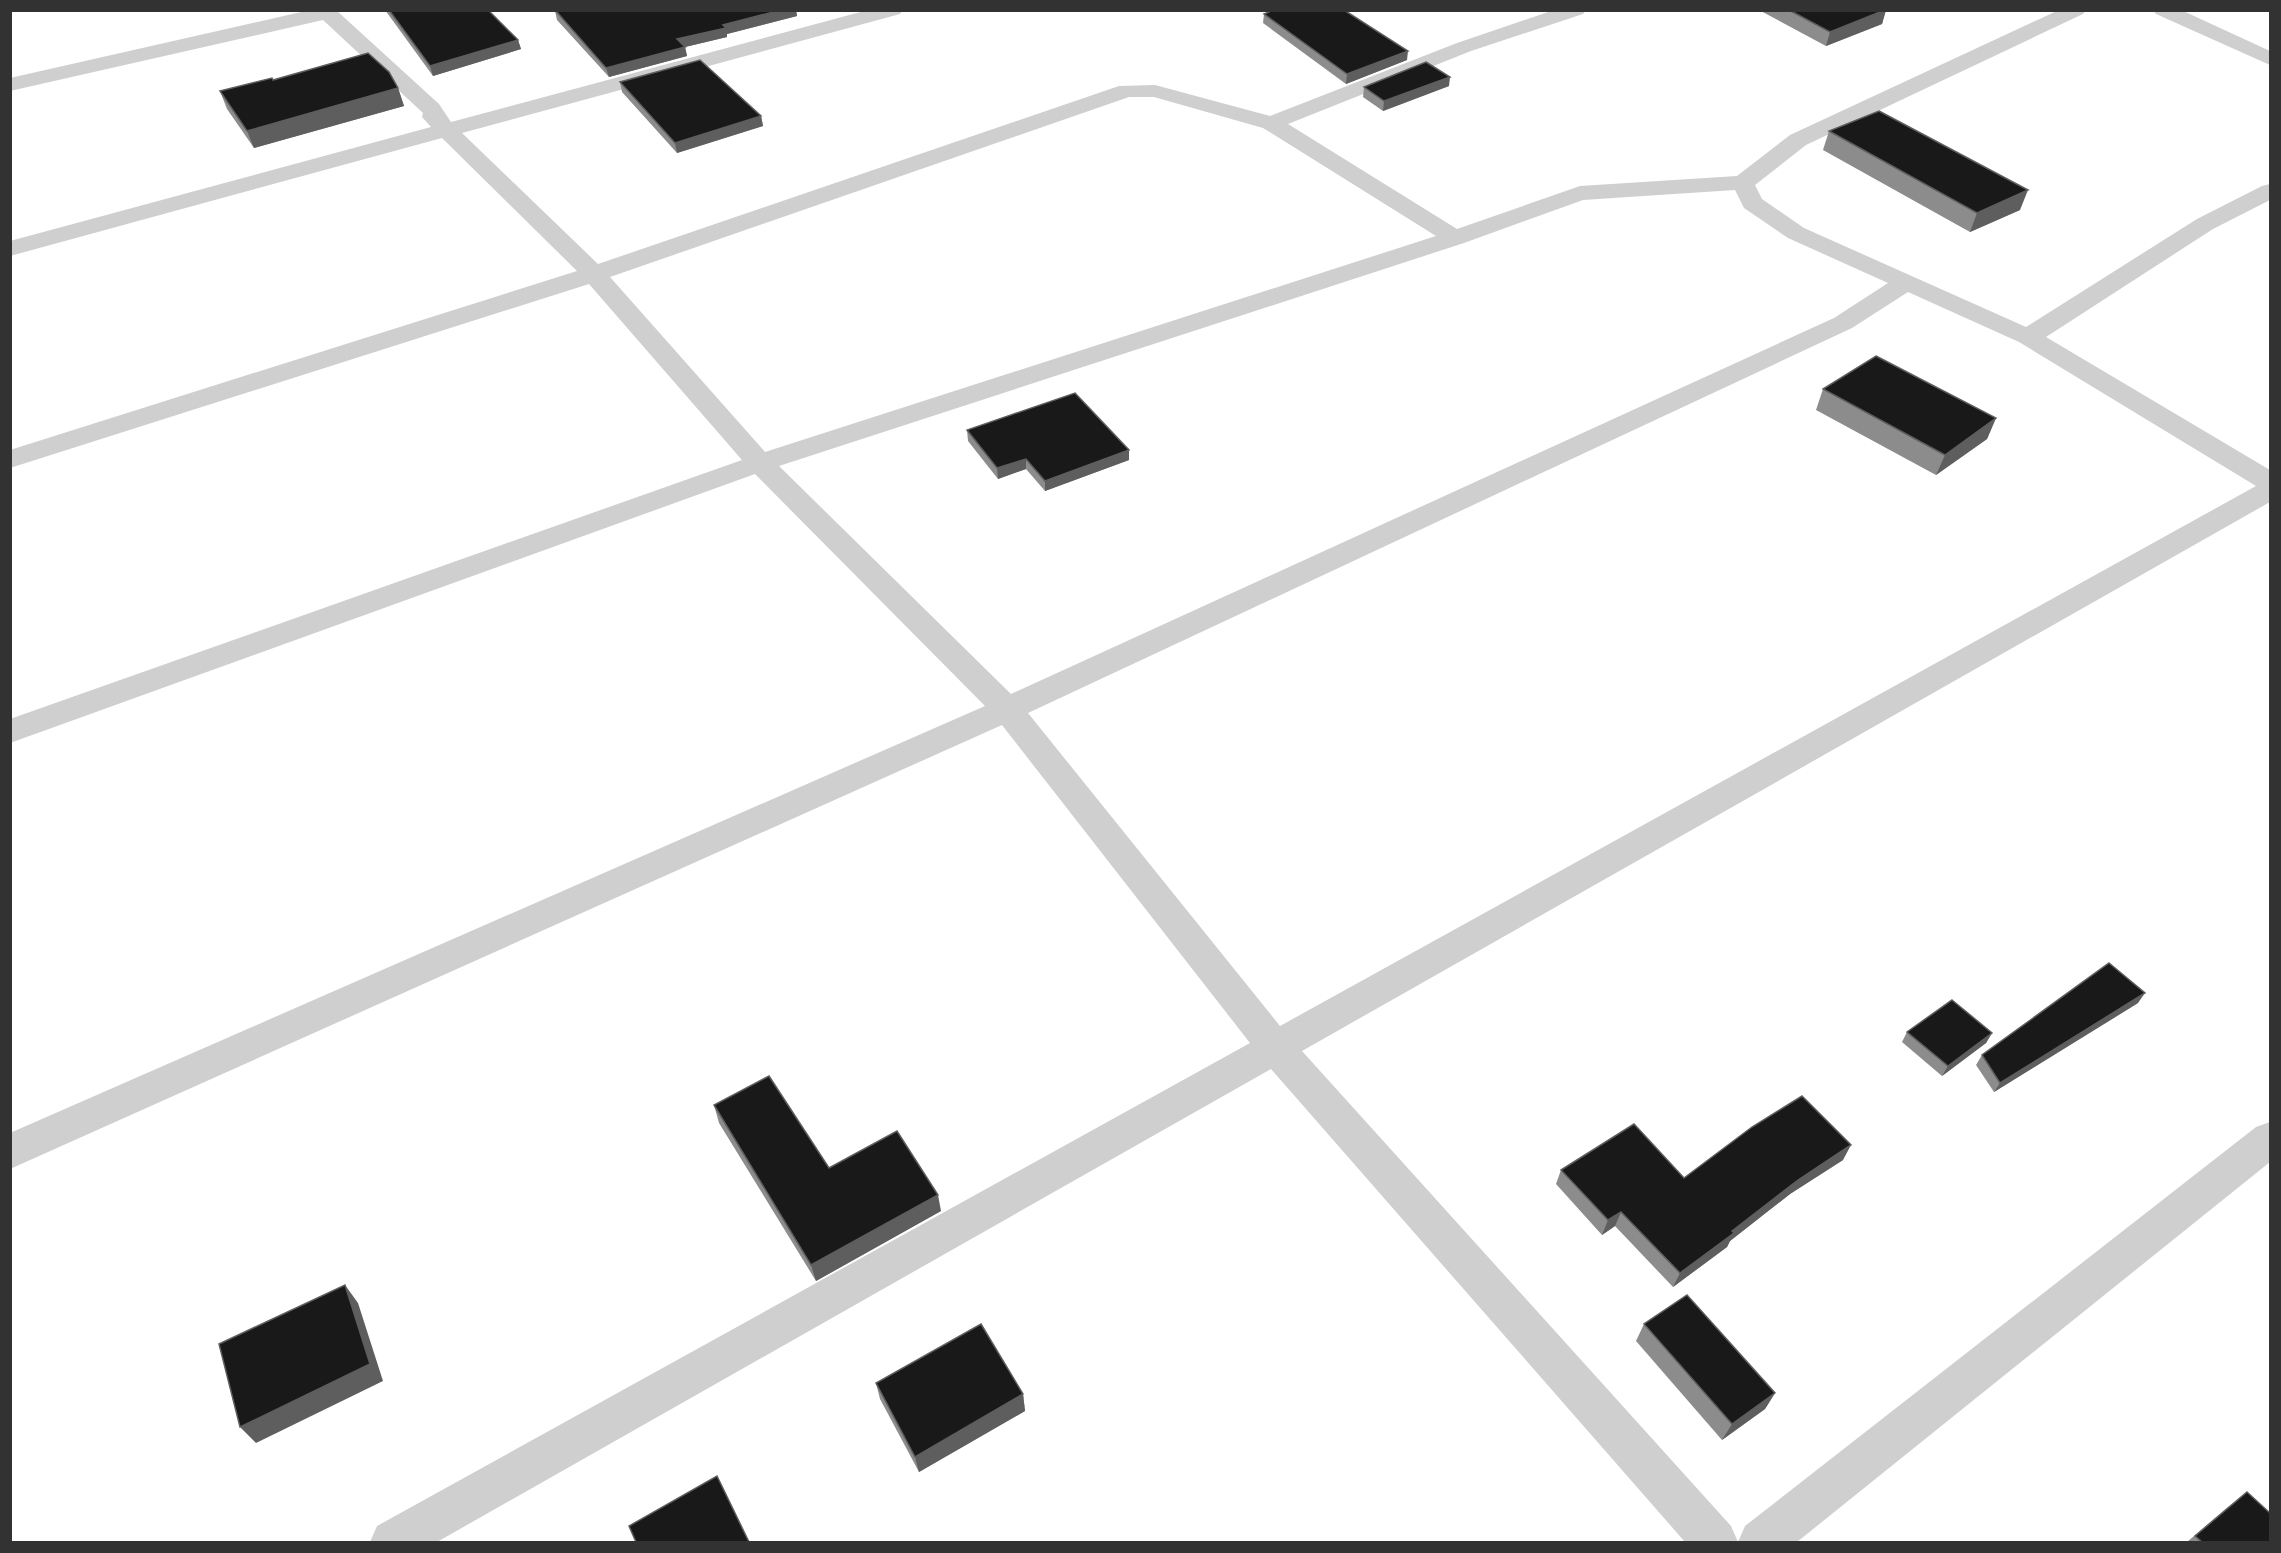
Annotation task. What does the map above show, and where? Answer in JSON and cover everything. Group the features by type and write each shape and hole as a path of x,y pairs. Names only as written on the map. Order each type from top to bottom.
{"street":[{"path":"10,249 893,10"},
{"path":"1270,123 1464,47 1576,10"},
{"path":"10,731 760,463 1455,238 1580,193 1743,183 1798,140 2076,10"},
{"path":"2163,10 2271,59"},
{"path":"10,85 329,11 431,109 447,130 594,274 760,463 1007,709 1276,1048 1715,1542"},
{"path":"10,459 594,274 1127,92 1155,91 1270,123 1455,238"},
{"path":"1743,183 1752,203 1796,233 2028,336 2271,482"},
{"path":"2028,336 2205,224 2271,191"},
{"path":"10,1152 1007,709 1843,323 1905,283"},
{"path":"393,1542 2271,490"},
{"path":"1761,1542 2271,1138"}],"building":[{"path":"389,10 488,10 518,40 430,66"},
{"path":"555,10 781,10 723,25 726,28 677,39 685,47 606,68"},
{"path":"1274,10 1344,10 1408,51 1347,74 1264,14"},
{"path":"1789,10 1885,10 1830,32"},
{"path":"368,53 389,72 398,88 247,131 220,91 272,78 273,80"},
{"path":"700,60 761,116 675,143 620,82"},
{"path":"1426,62 1450,77 1384,101 1364,87"},
{"path":"1879,111 2028,190 1977,213 1829,131"},
{"path":"1876,356 1996,418 1945,455 1823,389"},
{"path":"1075,393 1129,450 1045,481 1026,459 997,468 967,430"},
{"path":"2109,963 2145,993 2000,1083 1982,1055"},
{"path":"1952,1000 1992,1033 1948,1066 1907,1032"},
{"path":"769,1076 829,1168 897,1131 938,1195 811,1265 714,1105"},
{"path":"1802,1096 1851,1145 1798,1180 1732,1231 1734,1233 1680,1273 1621,1212 1608,1220 1561,1170 1634,1124 1684,1178 1752,1127"},
{"path":"345,1285 370,1364 240,1427 219,1344"},
{"path":"1687,1295 1775,1393 1732,1424 1644,1324"},
{"path":"981,1324 1023,1394 915,1457 876,1383"},
{"path":"717,1476 749,1542 636,1542 629,1526"},
{"path":"2247,1492 2271,1514 2271,1542 2202,1542 2195,1536"}]}
